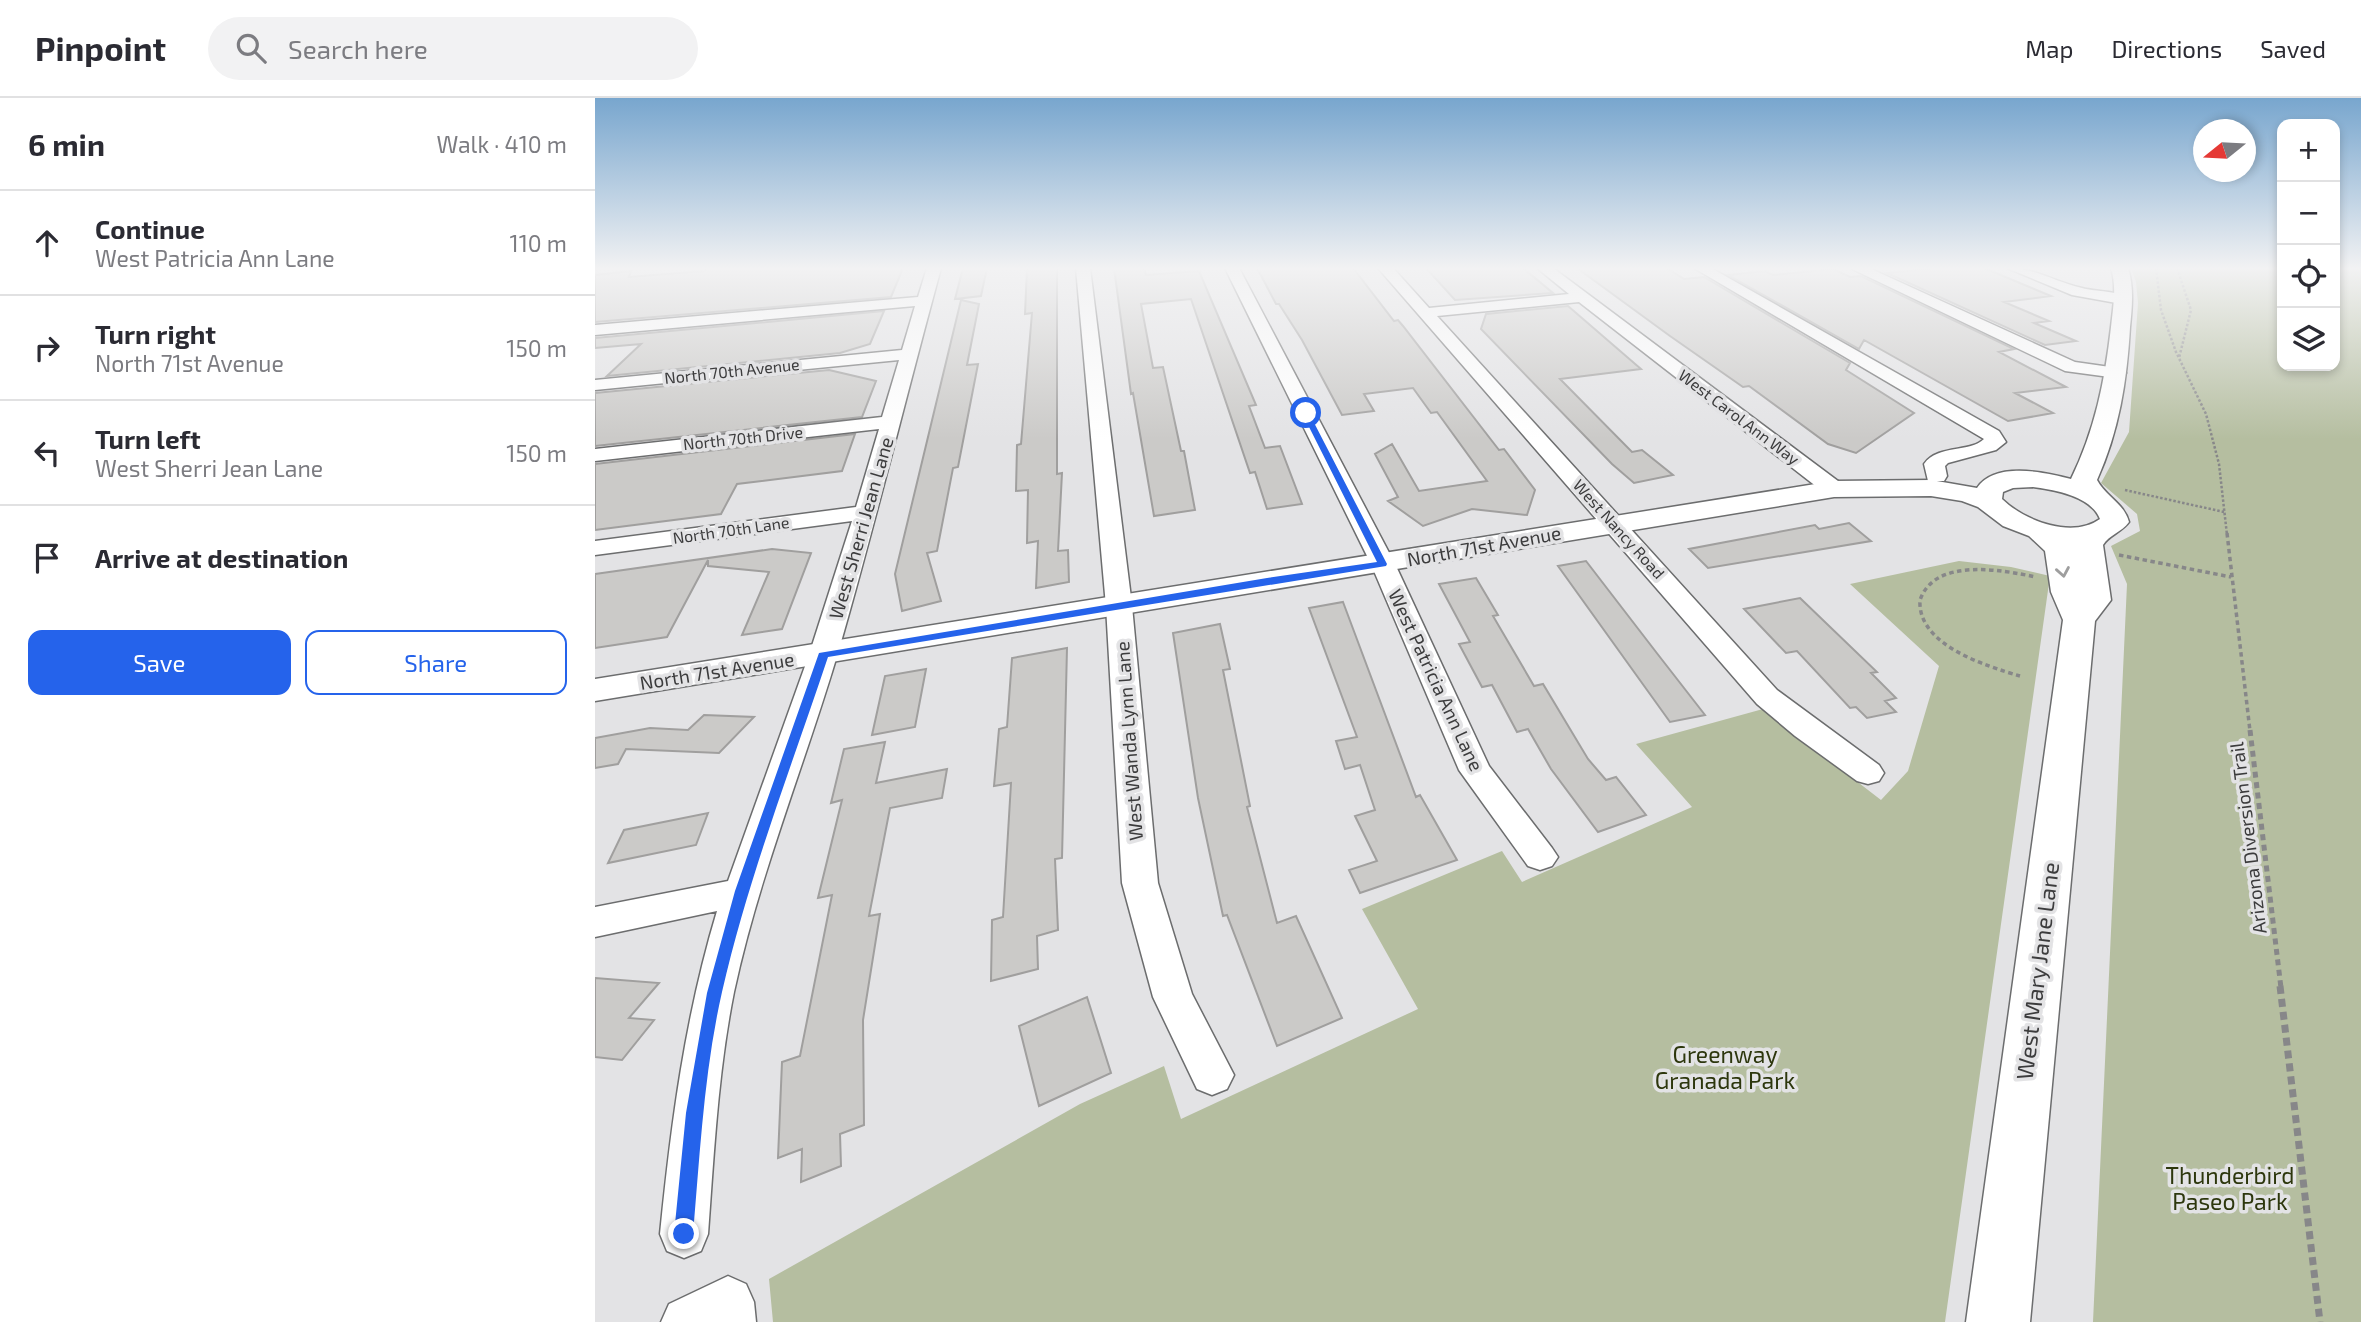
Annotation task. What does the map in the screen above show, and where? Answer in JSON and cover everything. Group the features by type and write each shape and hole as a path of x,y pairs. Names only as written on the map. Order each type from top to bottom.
{"street":[{"path":"595,330 650,325"},
{"name":"West Sherri Jean Lane","path":"684,1234 695,1113 714,993 742,891 823,655 867,512 918,325"},
{"name":"West Wanda Lynn Lane","path":"1089,325 1118,606 1140,883 1173,997 1212,1075"},
{"name":"West Patricia Ann Lane","path":"1261,325 1383,564 1475,770 1540,857"},
{"name":"West Nancy Road","path":"1437,325 1767,697 1806,729 1868,773"},
{"name":"West Carol Ann Way","path":"1618,325 1835,489"},
{"path":"1801,325 1992,435 1996,442 1988,448 1941,457 1934,464 1936,476"},
{"path":"1980,325 2071,367 2117,373"},
{"path":"2104,491 2084,480 2098,451 2112,407 2120,325"},
{"name":"North 70th Avenue","path":"595,384 911,354"},
{"name":"North 70th Drive","path":"595,455 892,422"},
{"name":"North 71st Avenue","path":"1988,500 1990,488 2058,473 2080,447 2101,435"},
{"name":"North 71st Avenue","path":"595,690 1835,489 1942,488 1972,494 1988,500 2006,517 2040,531 2105,544 2108,529 2115,522 2104,491 2063,484 1936,476 1890,476 1857,479 1835,489"},
{"name":"North 70th Lane","path":"595,548 867,512"},
{"name":"West Mary Jane Lane","path":"1998,1322 2079,620 2067,592 2059,548 2040,531"},
{"name":"West Mary Jane Lane","path":"2079,620 2095,600 2088,545 2105,544"},
{"path":"595,922 742,891"}],"path":[{"name":"Arizona Diversion Trail","path":"2167,325 2206,414 2219,464 2320,1322"},
{"path":"2179,358 2187,325"},
{"path":"2104,491 2224,512"},
{"path":"2105,544 2231,577"},
{"path":"2020,676 1975,661 1945,643 1930,629 1921,615 1919,602 1922,591 1932,581 1947,575 1988,570 2037,578"}],"green space":[{"name":"Thunderbird Paseo Park","path":"2136,325 2277,325 2277,371 2340,371 2340,325 2361,325 2361,1322 2093,1322 2127,584 2111,546 2140,531 2137,514 2101,483 2129,432"},
{"name":"Greenway Granada Park","path":"1959,561 2011,567 2050,576 1945,1322 773,1322 769,1279 1080,1104 1164,1066 1181,1119 1418,1009 1362,909 1502,851 1522,882 1692,807 1636,744 1763,709 1881,800 1908,771 1939,666 1850,584"}],"building":[{"path":"733,325 878,325 870,344 840,353 607,376 641,344 595,348 595,338"},
{"path":"955,325 975,325 967,365 978,364 958,467 953,468 937,551 927,553 941,601 902,611 895,574"},
{"path":"1031,325 1057,325 1057,474 1062,473 1058,551 1068,550 1069,582 1036,588 1038,541 1027,543 1028,490 1016,491 1017,445 1021,444"},
{"path":"1122,325 1145,325 1153,368 1163,367 1181,451 1184,451 1195,510 1154,516 1133,393 1131,394"},
{"path":"1200,325 1222,325 1256,405 1249,406 1265,448 1280,446 1302,504 1267,509 1255,472 1250,473"},
{"path":"1292,325 1402,325 1499,450 1504,449 1535,490 1527,515 1472,509 1423,526 1388,501 1398,497 1375,454 1392,444 1419,491 1487,481 1437,412 1431,413 1413,388 1364,394 1374,411 1342,415"},
{"path":"1482,325 1590,325 1641,369 1560,379 1632,452 1642,450 1673,475 1634,483 1612,464 1481,329"},
{"path":"1655,325 1786,325 1850,363 1846,370 1914,413 1856,453 1828,444 1749,386 1743,387"},
{"path":"1817,325 1964,325 2014,349 1999,352 2066,387 2015,393 2053,413 2008,421 1864,340 1859,349"},
{"path":"2001,325 2039,325 2076,341 2045,345"},
{"path":"829,370 876,381 862,417 595,446 595,393"},
{"path":"855,434 842,471 737,484 721,514 595,530 595,464"},
{"path":"1849,523 1871,541 1708,568 1689,549 1815,525 1819,529"},
{"path":"772,549 811,553 782,629 742,635 769,572 708,566 708,560 667,637 595,648 595,574"},
{"path":"1586,561 1705,715 1670,722 1558,566"},
{"path":"1476,578 1498,615 1493,616 1534,686 1543,684 1588,759 1606,780 1616,777 1646,815 1598,832 1551,769 1528,729 1517,732 1492,685 1482,687 1459,644 1470,642 1439,584"},
{"path":"1800,598 1877,672 1871,673 1896,698 1885,701 1896,712 1867,718 1856,707 1850,708 1797,651 1786,653 1744,609"},
{"path":"1343,602 1416,797 1420,795 1457,860 1360,893 1349,870 1377,861 1355,816 1375,810 1360,765 1345,769 1336,741 1357,737 1309,608"},
{"path":"1220,624 1230,669 1223,670 1250,806 1247,807 1277,923 1296,916 1342,1018 1277,1046 1227,915 1223,916 1198,798 1173,633"},
{"path":"1067,648 1062,858 1055,859 1058,930 1037,936 1038,969 991,981 992,920 1003,917 1011,783 994,786 999,729 1007,727 1012,658"},
{"path":"926,669 915,727 872,735 885,676"},
{"path":"704,715 754,717 719,753 626,749 618,764 595,768 595,738 650,728 688,730"},
{"path":"885,742 876,783 947,769 942,798 890,808 869,916 880,914 863,1020 864,1125 840,1134 841,1166 801,1182 802,1149 778,1158 782,1062 800,1056 832,895 818,898 842,800 831,803 844,749"},
{"path":"708,813 696,845 608,863 624,830"},
{"path":"595,978 659,983 629,1018 654,1020 622,1060 595,1057"},
{"path":"1087,997 1111,1073 1039,1106 1019,1026"}],"route":[{"path":"684,1234 695,1113 714,993 742,891 823,655 1383,564 1306,413"}]}
